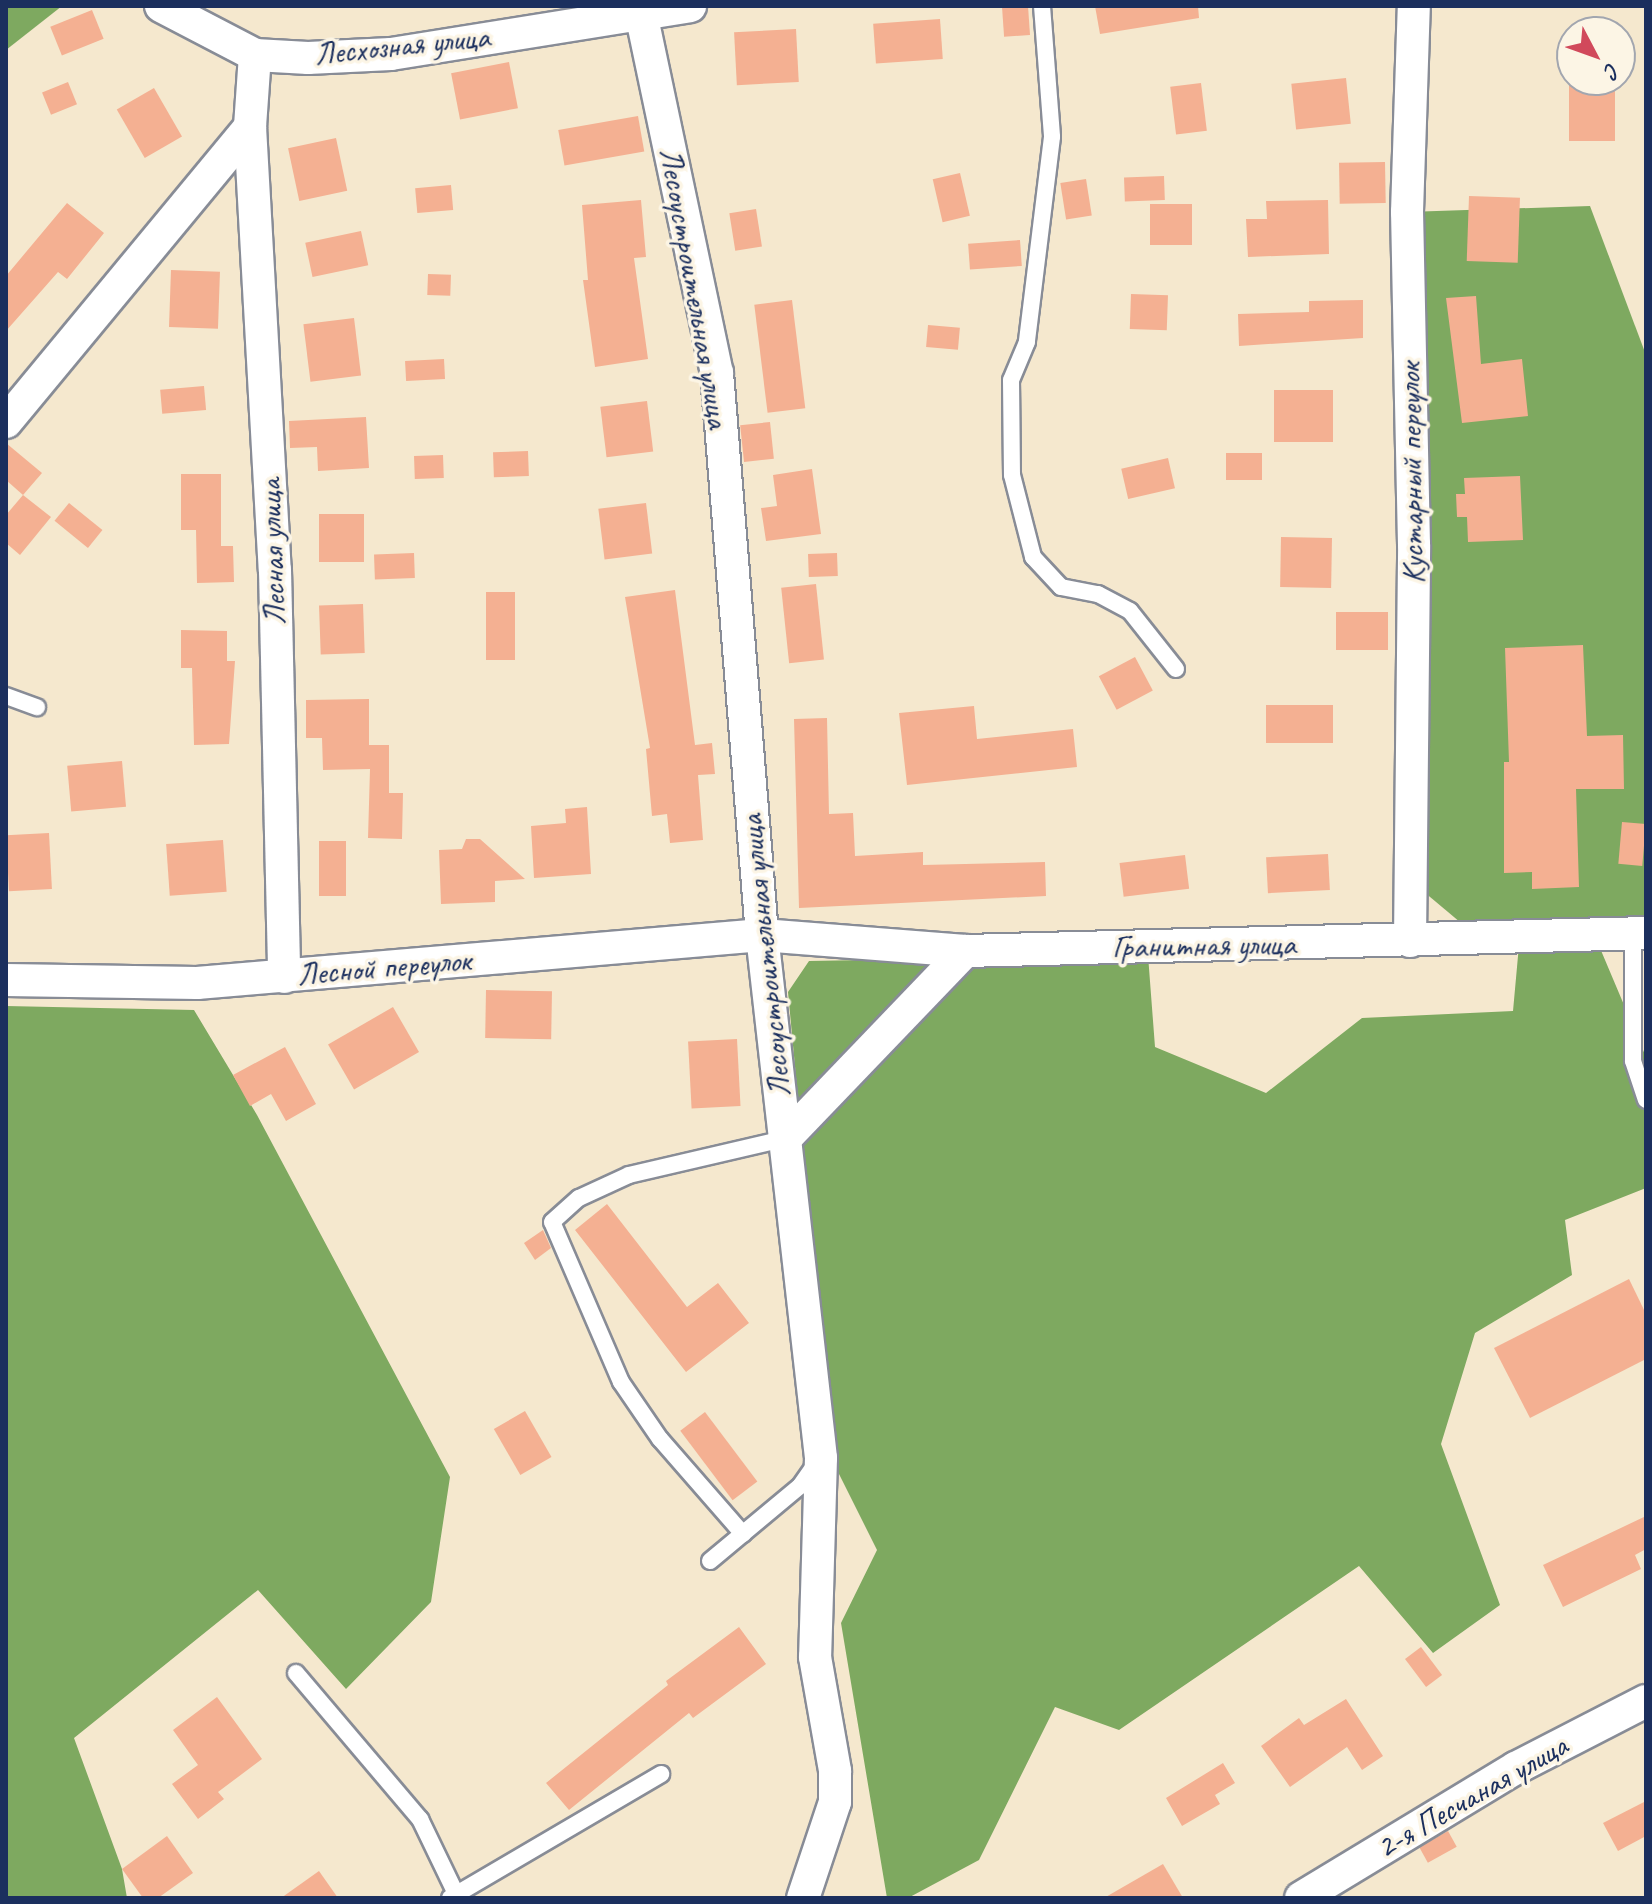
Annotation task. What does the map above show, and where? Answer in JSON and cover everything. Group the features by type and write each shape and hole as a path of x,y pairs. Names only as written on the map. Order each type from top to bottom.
{"street":[{"path":"161,6 255,55"},
{"name":"Лесхозная улица","path":"255,55 391,54 690,6"},
{"name":"Кустарный переулок","path":"1410,941 1414,545 1407,212 1414,6"},
{"name":"Лесоустроительная улица","path":"641,13 717,373 781,1140 821,1458 815,1657 835,1771 835,1802 803,1898"},
{"name":"Лесная улица","path":"255,55 250,127 275,570 284,977"},
{"path":"6,422 250,127"},
{"name":"Гранитная улица","path":"762,935 965,951 1640,933"},
{"name":"Лесной переулок","path":"6,980 197,983 762,935"},
{"path":"781,1140 965,951"},
{"name":"2-я Песчаная улица","path":"1301,1898 1516,1768 1646,1701"}],"lane":[{"path":"1042,6 1052,137 1030,328 1011,380 1012,475 1033,557 1061,587 1098,594 1130,611 1176,669"},
{"path":"6,696 37,707"},
{"path":"1640,933 1633,1061 1646,1100"},
{"path":"743,1534 660,1439 621,1382 552,1222 579,1198 629,1175 781,1140"},
{"path":"710,1561 800,1486 821,1458"},
{"path":"296,1673 420,1819 455,1897 661,1774"}],"green space":[{"path":"6,6 62,6 6,50"},
{"path":"1590,206 1646,355 1646,933 1479,938 1411,881 1407,212"},
{"path":"1597,941 1646,1057 1646,1188 1565,1220 1572,1275 1475,1333 1441,1444 1500,1605 1433,1653 1359,1566 1119,1730 1055,1707 979,1860 908,1898 887,1898 841,1623 877,1550 832,1460 788,992 809,961 1148,955 1155,1047 1266,1093 1362,1018 1513,1011 1519,945"},
{"path":"6,1006 194,1010 257,1115 450,1477 431,1602 346,1689 258,1590 74,1738 122,1869 127,1898 6,1898"}],"building":[{"path":"1028,6 1030,35 1004,37 1002,8"},
{"path":"1095,6 1198,6 1199,18 1100,34"},
{"path":"92,10 104,39 62,56 50,27"},
{"path":"940,19 943,59 876,64 873,24"},
{"path":"796,29 799,82 737,85 734,32"},
{"path":"509,62 518,108 460,119 451,73"},
{"path":"1346,78 1351,124 1296,129 1291,84"},
{"path":"68,82 77,104 51,115 42,92"},
{"path":"1201,83 1207,131 1176,134 1170,87"},
{"path":"154,88 182,136 145,158 117,110"},
{"path":"1569,96 1615,96 1615,141 1569,141"},
{"path":"638,116 644,151 564,166 558,130"},
{"path":"336,138 347,191 299,201 288,148"},
{"path":"1385,162 1386,203 1340,204 1339,163"},
{"path":"960,173 970,216 943,222 933,179"},
{"path":"1164,176 1165,200 1125,201 1124,177"},
{"path":"1086,179 1092,216 1066,220 1060,183"},
{"path":"451,185 453,210 417,213 415,188"},
{"path":"1469,196 1520,198 1518,263 1467,261"},
{"path":"641,200 646,257 634,258 648,359 595,367 583,280 588,280 582,205"},
{"path":"1328,200 1329,254 1248,257 1246,219 1267,219 1266,201"},
{"path":"67,203 104,233 67,279 58,272 6,331 6,276"},
{"path":"1150,204 1192,204 1192,245 1150,245"},
{"path":"756,209 762,247 735,251 729,213"},
{"path":"361,231 368,265 313,277 305,243"},
{"path":"1020,240 1022,266 970,270 968,244"},
{"path":"171,270 220,272 218,329 169,327"},
{"path":"428,274 451,275 450,296 427,295"},
{"path":"1131,294 1168,295 1167,330 1130,329"},
{"path":"1476,296 1481,364 1522,359 1528,416 1462,423 1446,298"},
{"path":"792,300 805,408 768,413 754,305"},
{"path":"1363,300 1363,338 1239,346 1238,314 1309,312 1309,301"},
{"path":"354,318 361,376 310,382 303,324"},
{"path":"928,325 960,328 958,350 926,347"},
{"path":"444,359 445,379 406,381 405,361"},
{"path":"204,386 206,410 162,414 160,390"},
{"path":"1274,390 1333,390 1333,442 1274,442"},
{"path":"647,401 653,452 607,457 600,407"},
{"path":"366,417 369,468 318,471 317,447 290,448 289,421"},
{"path":"770,422 774,459 744,462 740,425"},
{"path":"6,443 42,473 23,495 6,480"},
{"path":"528,451 529,476 494,477 493,452"},
{"path":"1226,453 1262,453 1262,480 1226,480"},
{"path":"443,455 444,478 415,479 414,456"},
{"path":"1168,458 1175,488 1128,499 1121,469"},
{"path":"812,469 821,534 766,541 761,508 777,506 773,475"},
{"path":"181,474 221,474 221,546 233,546 234,582 197,583 196,530 181,530"},
{"path":"1520,476 1523,540 1468,542 1467,517 1457,517 1456,494 1465,494 1464,478"},
{"path":"23,495 51,517 20,555 6,543 6,515"},
{"path":"69,503 102,530 88,548 55,521"},
{"path":"646,503 652,554 605,559 598,509"},
{"path":"319,514 364,514 364,562 319,562"},
{"path":"1281,537 1332,538 1331,588 1280,587"},
{"path":"414,553 415,578 375,579 374,554"},
{"path":"837,553 838,576 809,577 808,554"},
{"path":"816,584 824,660 789,663 781,588"},
{"path":"675,590 695,745 712,743 715,774 698,775 703,840 670,843 667,814 652,816 646,749 650,748 625,597"},
{"path":"486,592 515,592 515,660 486,660"},
{"path":"363,604 365,653 321,655 319,606"},
{"path":"1336,612 1388,612 1388,650 1336,650"},
{"path":"181,630 227,631 227,661 235,661 229,744 194,745 192,668 181,668"},
{"path":"1583,645 1587,736 1623,735 1624,789 1576,789 1579,887 1532,889 1532,872 1504,873 1504,762 1509,762 1505,648"},
{"path":"1135,657 1153,691 1117,710 1099,676"},
{"path":"369,699 369,745 389,745 389,793 403,793 402,839 368,838 370,769 323,770 322,738 306,738 306,700"},
{"path":"1266,705 1333,705 1333,743 1266,743"},
{"path":"974,706 977,739 1073,729 1077,767 907,785 899,713"},
{"path":"827,718 829,814 853,813 855,856 923,852 923,865 1045,862 1046,896 799,908 794,719"},
{"path":"122,761 126,807 71,812 67,766"},
{"path":"587,807 591,874 534,878 531,826 566,823 565,809"},
{"path":"1622,822 1646,824 1642,866 1618,864"},
{"path":"49,833 52,889 9,891 6,835"},
{"path":"466,839 480,839 525,879 495,881 495,902 441,904 439,850 462,849"},
{"path":"223,840 227,892 170,896 166,844"},
{"path":"319,841 346,841 346,896 319,896"},
{"path":"1328,854 1330,890 1268,893 1266,857"},
{"path":"1185,855 1189,889 1124,897 1119,863"},
{"path":"486,990 552,991 551,1039 485,1038"},
{"path":"393,1007 419,1052 354,1090 328,1044"},
{"path":"737,1039 741,1106 692,1108 688,1042"},
{"path":"285,1047 316,1104 286,1121 271,1094 250,1106 233,1075"},
{"path":"607,1204 687,1307 718,1283 749,1323 686,1372 575,1230"},
{"path":"543,1230 551,1248 535,1260 524,1243"},
{"path":"1629,1279 1646,1314 1646,1359 1530,1418 1494,1348"},
{"path":"525,1411 552,1457 520,1475 494,1429"},
{"path":"705,1412 757,1481 733,1500 680,1431"},
{"path":"1646,1516 1646,1549 1635,1555 1641,1569 1563,1607 1543,1565"},
{"path":"739,1627 766,1664 693,1718 689,1713 569,1810 546,1783 668,1685 666,1681"},
{"path":"1421,1647 1442,1675 1426,1687 1405,1659"},
{"path":"217,1697 262,1759 218,1792 224,1799 198,1819 172,1784 198,1765 173,1730"},
{"path":"1346,1699 1383,1756 1362,1770 1347,1747 1290,1787 1261,1746 1299,1718 1304,1725"},
{"path":"1223,1763 1235,1783 1215,1795 1220,1804 1182,1826 1166,1798"},
{"path":"1646,1801 1646,1836 1618,1851 1603,1823"},
{"path":"1448,1831 1457,1847 1428,1863 1419,1847"},
{"path":"167,1836 193,1873 158,1898 143,1898 122,1869"},
{"path":"1163,1864 1183,1898 1104,1898"},
{"path":"319,1871 338,1898 281,1898"}]}
